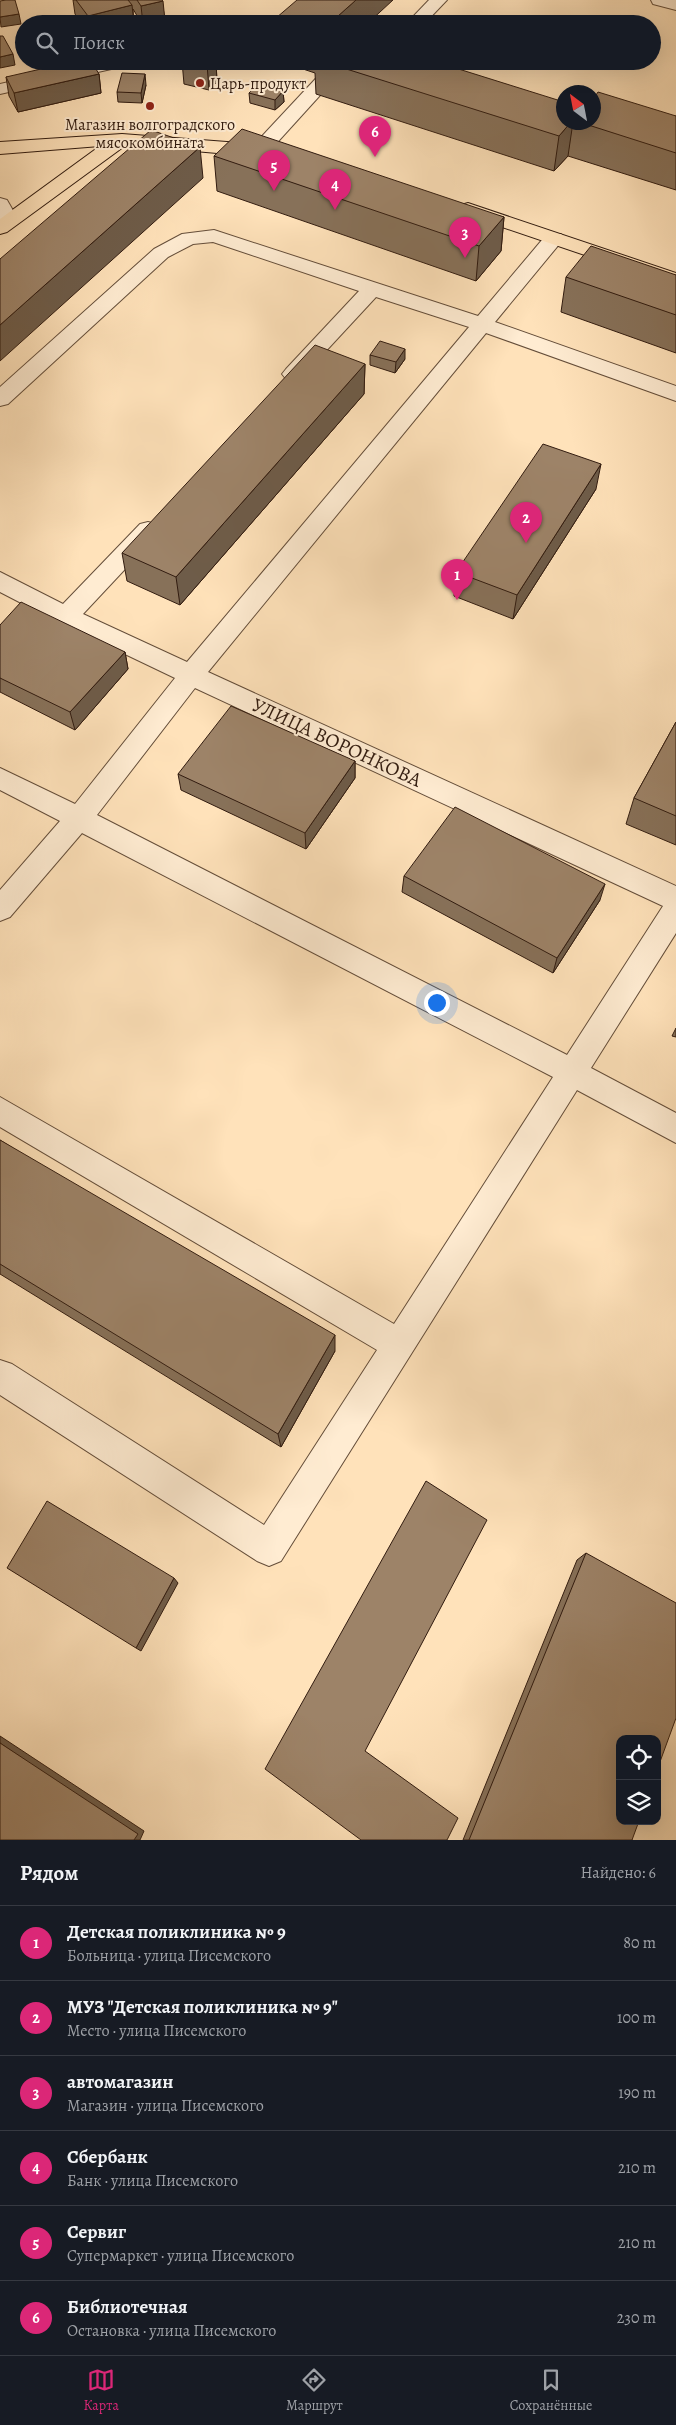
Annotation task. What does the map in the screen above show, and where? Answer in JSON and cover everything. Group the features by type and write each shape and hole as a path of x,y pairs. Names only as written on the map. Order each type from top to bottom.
{"main road":[{"path":"4,224 122,139"},
{"path":"0,148 122,139 240,149 276,158"},
{"path":"446,202 676,280"}],"street":[{"path":"424,15 440,0"},
{"path":"659,0 676,5"},
{"path":"0,89 83,70"},
{"path":"257,153 327,77"},
{"path":"0,204 4,224"},
{"path":"0,399 161,253 189,238 214,236 483,325 676,394"},
{"path":"0,909 78,818 191,675 554,238"},
{"path":"280,388 373,288"},
{"path":"66,616 160,516"},
{"name":"УЛИЦА ВОРОНКОВА","path":"0,581 66,616 191,675 676,899"},
{"path":"0,778 676,1128"},
{"path":"0,1376 269,1549 676,909"},
{"path":"0,1111 398,1344"}],"building":[{"path":"15,0 19,14 0,17 0,1"},
{"path":"76,0 128,0 132,5 92,15 87,15"},
{"path":"137,0 162,0 163,1 141,6"},
{"path":"297,0 356,0 339,15 280,15"},
{"path":"0,36 3,36 13,54 0,57"},
{"path":"37,70 97,70 99,74 14,93 6,77"},
{"path":"350,70 462,70 556,99 556,130 564,130 559,136"},
{"path":"122,73 145,74 141,93 117,92"},
{"path":"258,84 283,91 275,100 249,93"},
{"path":"601,93 676,116 676,153 601,129"},
{"path":"242,129 504,217 479,246 214,156"},
{"path":"151,130 200,147 0,325 0,259"},
{"path":"591,246 676,275 676,315 566,277"},
{"path":"380,341 405,349 396,362 370,355"},
{"path":"315,345 365,364 176,577 122,553"},
{"path":"543,444 601,464 517,595 456,572"},
{"path":"21,602 125,652 70,712 0,678 0,625"},
{"path":"231,706 355,761 305,833 178,774"},
{"path":"676,722 676,816 634,798"},
{"path":"455,807 605,884 557,958 404,876"},
{"path":"0,1140 335,1335 278,1434 0,1264"},
{"path":"426,1481 487,1520 365,1751 458,1818 447,1840 361,1840 265,1769"},
{"path":"47,1501 174,1578 136,1648 7,1568"},
{"path":"586,1553 676,1603 676,1718 661,1759 661,1735 616,1735 616,1825 638,1825 632,1840 469,1840"},
{"path":"0,1743 138,1834 134,1840 0,1840"}],"place":[{"name":"Царь-продукт","path":"200,83"},
{"name":"Магазин волгоградского мясокомбината","path":"150,106"},
{"name":"Библиотечная","path":"375,157"},
{"name":"Сервиг","path":"274,191"},
{"name":"Сбербанк","path":"335,210"},
{"name":"автомагазин","path":"465,258"},
{"name":"МУЗ \"Детская поликлиника № 9\"","path":"526,543"},
{"name":"Детская поликлиника № 9","path":"457,600"}]}
